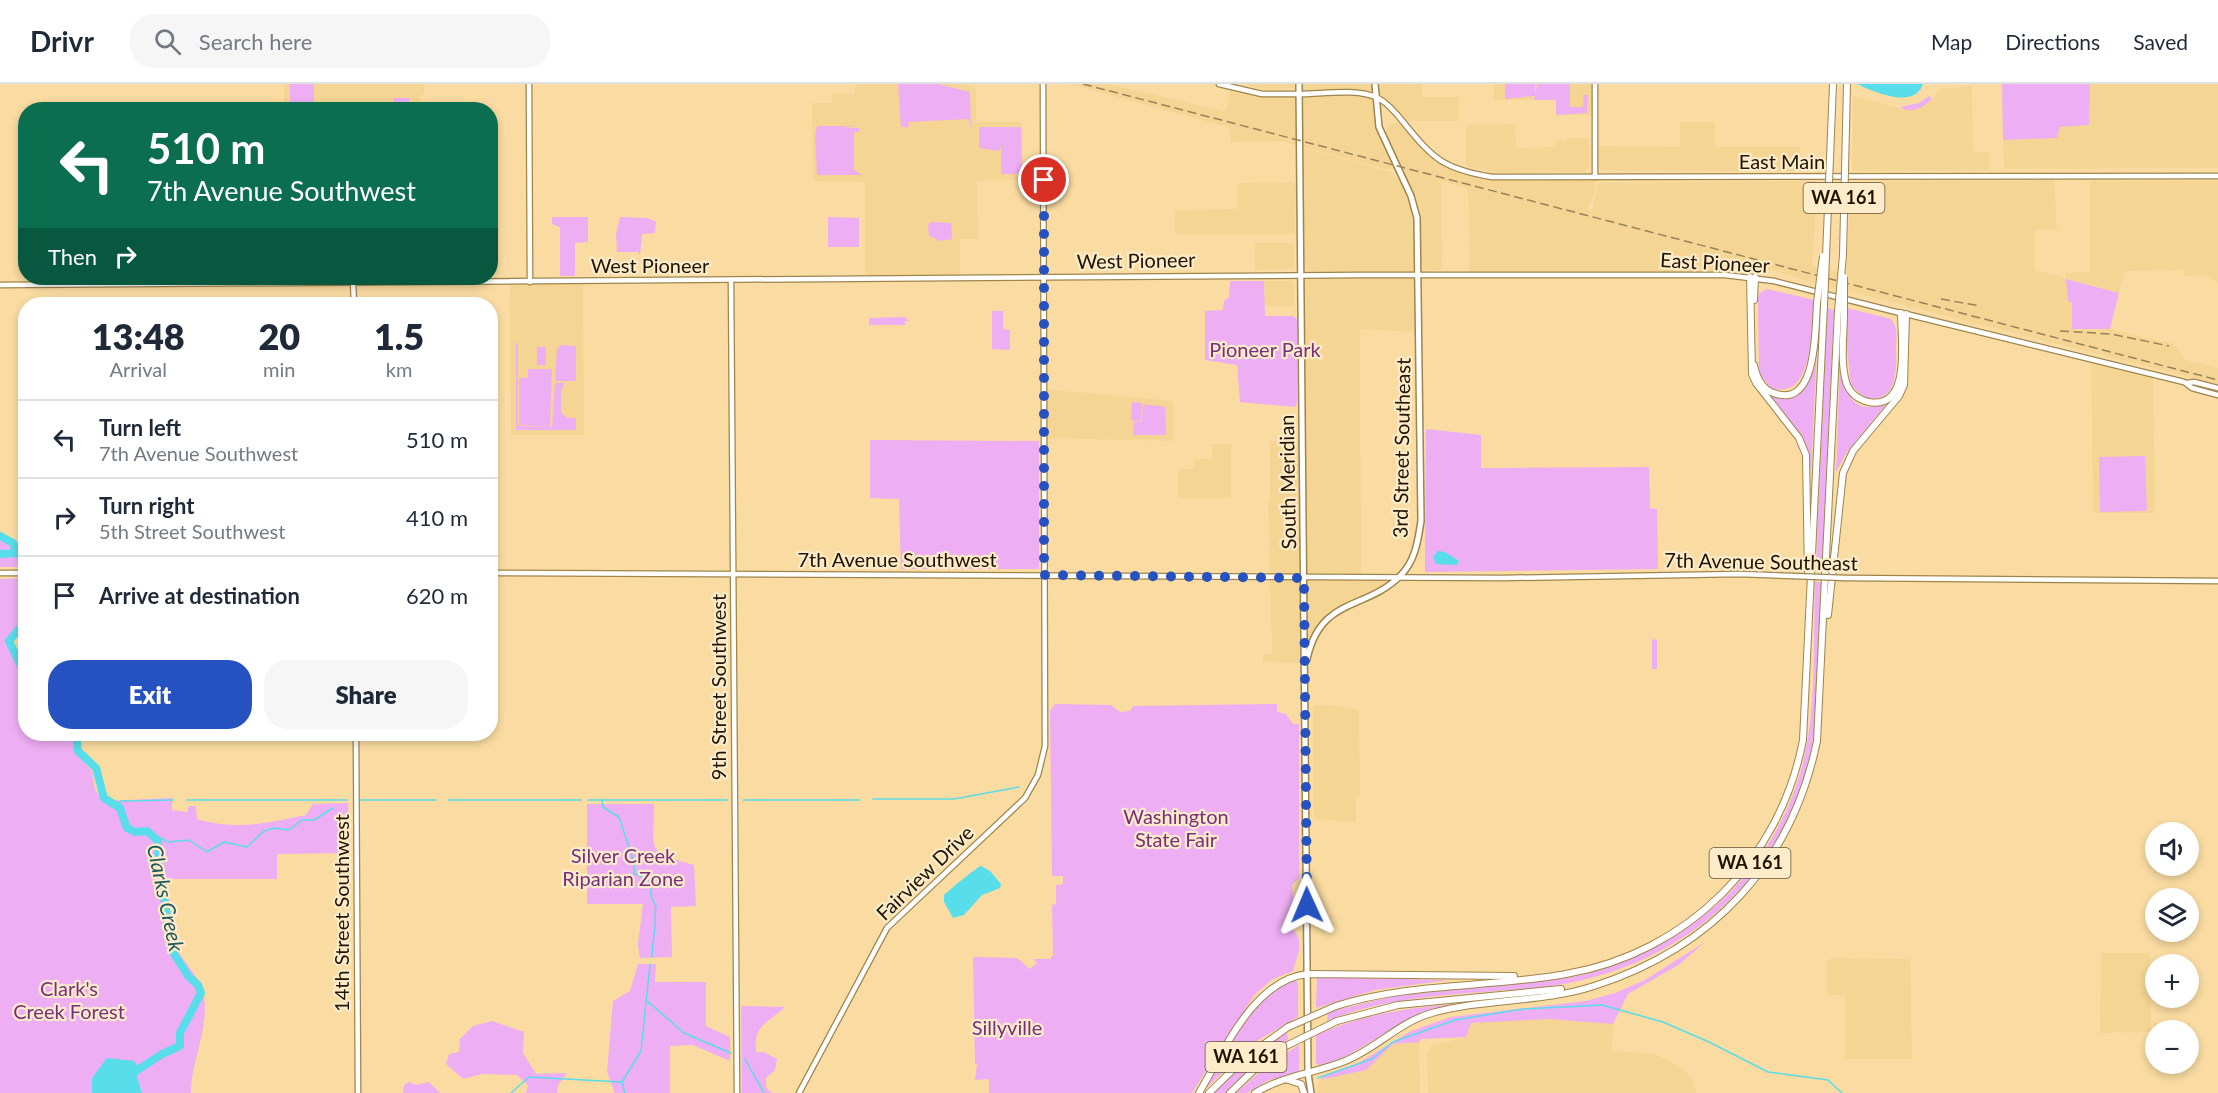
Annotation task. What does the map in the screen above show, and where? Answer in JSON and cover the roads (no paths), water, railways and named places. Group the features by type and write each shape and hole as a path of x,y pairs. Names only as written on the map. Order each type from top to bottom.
{"highway":[{"name":"WA 161","path":"1209,1093 1246,1057 1288,1027 1336,1006 1392,992 1565,974 1606,965 1656,945 1704,912 1750,864 1781,812 1799,762 1806,721 1821,305 1828,211 1833,84"},
{"name":"WA 161","path":"1230,1093 1256,1068 1284,1047 1337,1021 1398,1005 1559,989 1612,978 1665,955 1699,934 1748,888 1772,855 1796,812 1812,764 1820,720 1841,312 1847,84"},
{"path":"1752,277 1755,368 1761,382 1771,392 1793,392 1808,379 1821,305"},
{"path":"1752,277 1752,374 1756,383 1799,438 1807,461 1809,655"},
{"path":"1841,312 1846,382 1857,398 1876,403 1888,399 1898,387 1904,314"},
{"path":"1823,654 1841,481 1853,451 1899,396 1904,385 1904,314"},
{"path":"1199,1093 1260,997 1286,979 1308,974 1472,978 1565,974"},
{"path":"1255,1093 1348,1060 1401,1027 1430,1014 1576,990 1612,978"},
{"path":"1287,1080 1301,1084 1304,1093"}],"main road":[{"path":"529,84 530,282"},
{"name":"Fairview Drive","path":"799,1093 887,928 1025,798 1038,775 1045,746 1043,84"},
{"path":"1219,84 1262,94 1355,94 1376,97"},
{"name":"South Meridian","path":"1299,84 1308,1073 1311,1093"},
{"name":"3rd Street Southeast","path":"1305,669 1312,643 1328,618 1338,610 1398,578 1414,555 1420,521 1417,218 1402,178 1381,134 1375,84"},
{"path":"1595,84 1595,177"},
{"name":"East Main","path":"1376,97 1397,114 1431,155 1450,167 1497,177 2218,176"},
{"name":"East Pioneer","path":"1301,275 1752,277 2187,383 2194,382 2218,388"},
{"name":"West Pioneer","path":"498,282 1301,275"},
{"name":"9th Street Southwest","path":"731,280 737,1093"},
{"name":"West Pioneer","path":"0,285 18,285"},
{"name":"East Pioneer","path":"2187,383 2192,388 2218,395"},
{"path":"0,573 18,573"},
{"name":"7th Avenue Southwest","path":"498,573 1304,578"},
{"name":"7th Avenue Southeast","path":"1304,578 1739,574 1845,578 2218,581"},
{"name":"14th Street Southwest","path":"356,741 358,1093"},
{"name":"South Meridian","path":"1304,1093 1304,1081 1308,1073"}],"water":[{"path":"1857,84 1923,84 1918,92 1903,98 1873,91"},
{"path":"1438,551 1445,552 1459,561 1457,565 1436,564 1433,557"},
{"path":"981,866 990,871 1001,884 1000,888 982,895 964,915 953,918 944,902 944,895"},
{"path":"107,1058 134,1061 137,1065 136,1073 142,1093 92,1093 92,1078"}],"waterway":[{"name":"Clarks Creek","path":"0,536 13,543 18,554"},
{"name":"Clarks Creek","path":"0,554 17,553"},
{"name":"Clarks Creek","path":"18,630 9,641 18,660"},
{"name":"Clarks Creek","path":"77,741 78,751 96,768 104,798 120,808 127,828 135,832 147,831 158,841 159,866 173,952 188,976 198,985 201,993 180,1033 180,1046 162,1054 130,1075"},
{"path":"873,799 954,799 1019,787"},
{"path":"114,804 122,801 173,800"},
{"path":"187,800 347,800"},
{"path":"361,800 436,800"},
{"path":"448,800 581,800"},
{"path":"588,800 602,800 603,807 619,817 631,854 634,873 650,881 651,896 656,906 652,957"},
{"path":"602,800 727,800"},
{"path":"743,800 860,800"},
{"path":"150,833 168,842 189,840 207,852 224,842 247,847 264,831 275,828 289,830 302,820 314,820 333,808"},
{"path":"625,1093 622,1082 641,1051 650,964"},
{"path":"646,1000 684,1033 731,1053"},
{"path":"1318,1078 1372,1059 1393,1042 1455,1020 1523,1009 1602,1005 1663,1022 1768,1072 1828,1080 1842,1093"},
{"path":"745,1059 764,1093"},
{"path":"511,1093 529,1077 621,1082"}],"railway":[{"path":"1083,84 2218,380"},
{"path":"1941,299 1980,306"},
{"path":"2060,331 2111,334 2169,346"}],"park label":[{"name":"Pioneer Park","path":"1265,350"},
{"name":"Washington State Fair","path":"1176,828"},
{"name":"Silver Creek Riparian Zone","path":"623,868"},
{"name":"Clark's Creek Forest","path":"69,1000"},
{"name":"Sillyville","path":"1007,1028"}]}
